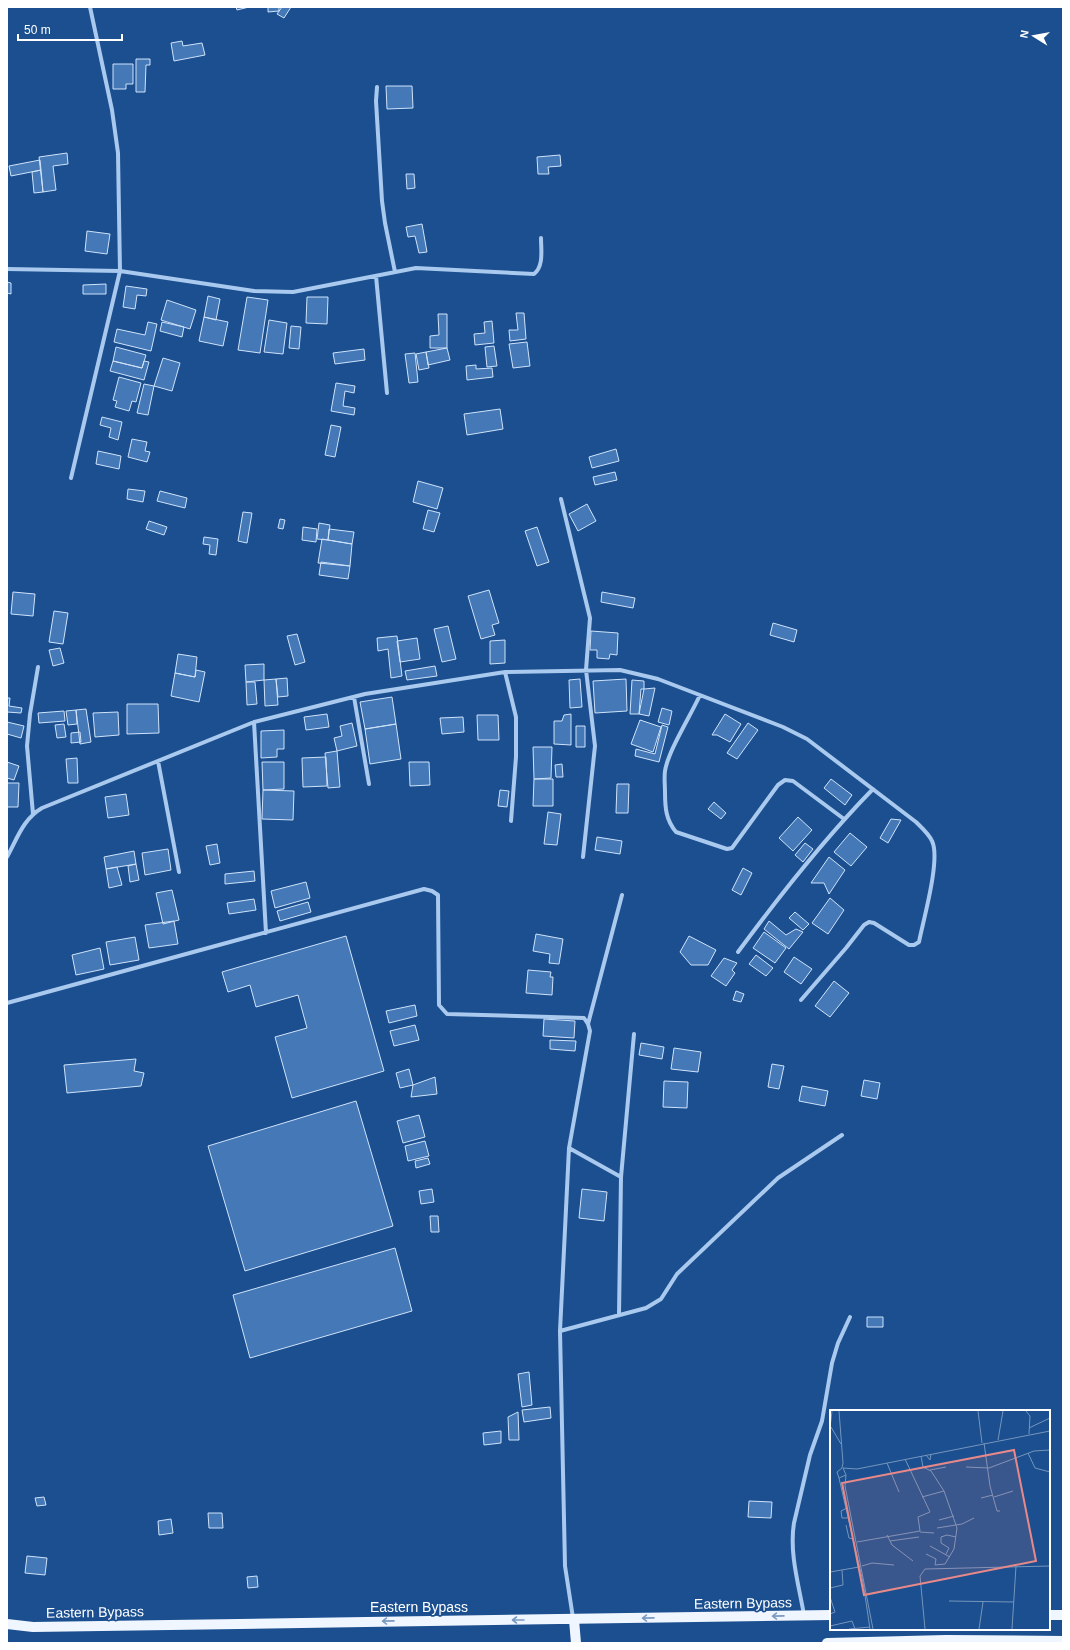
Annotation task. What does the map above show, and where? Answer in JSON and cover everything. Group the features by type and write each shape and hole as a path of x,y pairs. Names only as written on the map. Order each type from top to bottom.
{"main road":[{"path":"1050,1615 1063,1615"},
{"name":"Eastern Bypass","path":"7,1624 33,1627 830,1616"},
{"path":"574,1620 576,1643"},
{"path":"827,1643 946,1640 1063,1641"}],"street":[{"path":"71,478 120,271 118,153 112,110 90,7"},
{"path":"377,87 376,101 382,201 395,272"},
{"path":"7,269 120,271 254,291 293,292 416,268 534,274 539,271 541,262 541,238"},
{"path":"376,276 387,393"},
{"path":"561,499 590,618 586,670 595,746 583,857"},
{"path":"33,814 27,746 30,714 38,667"},
{"path":"7,857 26,820 42,808 254,722 354,697 505,672 620,670 639,674 700,695 783,727 807,739 916,822 926,831 933,842 934,876 919,942 914,945 909,945 874,923 869,922 864,925 801,1000"},
{"path":"505,672 516,718 516,757 511,821"},
{"path":"700,695 669,758 665,770 665,804 667,817 671,826 676,832 727,849 732,848 778,785 785,780 793,781 844,819"},
{"path":"354,697 369,784"},
{"path":"254,722 266,933"},
{"path":"158,761 179,872"},
{"path":"738,952 785,888 844,819 873,789"},
{"path":"7,1003 424,889 432,891 438,895 439,1005 447,1014 584,1018 590,1031 569,1148 560,1332 565,1566 574,1620"},
{"path":"588,1024 622,895"},
{"path":"619,1316 621,1177 634,1034"},
{"path":"560,1332 646,1308 661,1299 677,1274 778,1178 842,1135"},
{"path":"569,1148 621,1177"},
{"path":"804,1616 792,1534 810,1455 822,1421 832,1364 838,1343 850,1317"}],"building":[{"path":"236,7 249,7 237,10"},
{"path":"268,7 279,7 279,11 268,12"},
{"path":"282,7 291,7 284,18 277,14"},
{"path":"182,41 183,46 202,43 205,55 174,61 171,43"},
{"path":"136,59 150,59 150,65 146,65 145,92 136,92"},
{"path":"113,64 133,64 133,84 126,84 126,89 113,89"},
{"path":"386,86 412,86 413,108 387,109"},
{"path":"67,153 68,164 53,166 56,190 43,192 39,157"},
{"path":"560,155 561,166 548,167 549,174 538,174 537,157"},
{"path":"40,160 41,170 11,176 9,166"},
{"path":"41,170 43,192 34,193 32,172"},
{"path":"406,174 414,174 415,188 407,189"},
{"path":"422,224 427,252 419,253 415,236 408,237 406,227"},
{"path":"87,231 110,234 107,254 85,251"},
{"path":"7,282 11,283 11,294 7,293"},
{"path":"106,284 106,294 83,294 83,285"},
{"path":"126,286 147,289 146,296 137,295 135,309 123,307"},
{"path":"208,296 220,299 216,320 204,317"},
{"path":"247,297 268,300 260,353 238,350"},
{"path":"307,297 328,297 327,324 306,323"},
{"path":"167,300 196,310 190,329 161,320"},
{"path":"516,313 524,313 526,339 510,341 509,330 518,330"},
{"path":"438,314 447,314 447,348 430,348 430,336 439,335"},
{"path":"204,317 228,322 223,346 199,341"},
{"path":"269,320 287,323 283,354 264,352"},
{"path":"492,321 494,343 475,345 474,334 485,333 484,322"},
{"path":"148,322 157,324 151,351 114,342 117,329 145,335"},
{"path":"162,322 184,327 182,337 160,331"},
{"path":"291,326 301,327 299,349 289,348"},
{"path":"527,342 530,366 513,368 509,344"},
{"path":"494,346 497,366 487,367 485,347"},
{"path":"116,347 146,355 142,368 113,361"},
{"path":"447,348 450,360 428,365 426,352"},
{"path":"364,349 365,360 335,364 333,353"},
{"path":"426,352 429,368 419,370 416,354"},
{"path":"415,353 418,382 409,383 405,354"},
{"path":"163,358 180,363 172,391 154,386"},
{"path":"113,361 142,368 144,361 149,362 144,380 110,371"},
{"path":"476,365 476,369 492,368 493,377 467,380 466,366"},
{"path":"119,377 141,383 136,402 132,401 129,411 115,407 117,401 113,400"},
{"path":"336,383 355,386 354,393 345,391 343,406 355,408 354,415 331,411"},
{"path":"144,384 154,386 148,415 137,413"},
{"path":"500,409 503,429 467,435 464,414"},
{"path":"102,417 122,422 118,440 109,437 111,428 100,425"},
{"path":"331,425 341,427 335,457 325,455"},
{"path":"132,439 147,442 145,451 150,452 147,462 128,457"},
{"path":"616,449 619,461 592,468 589,457"},
{"path":"98,451 121,456 119,469 96,464"},
{"path":"615,472 617,480 595,485 593,477"},
{"path":"418,481 443,488 437,509 413,502"},
{"path":"128,489 145,491 143,502 127,499"},
{"path":"160,491 187,498 185,508 157,501"},
{"path":"587,504 596,521 578,531 569,514"},
{"path":"428,510 440,513 434,532 423,529"},
{"path":"243,512 252,513 247,543 238,541"},
{"path":"280,519 285,520 283,529 278,528"},
{"path":"149,521 167,527 164,535 146,529"},
{"path":"319,523 330,525 328,540 317,539"},
{"path":"303,527 317,529 316,542 302,540"},
{"path":"537,527 549,562 537,566 525,531"},
{"path":"329,529 354,532 352,544 328,540"},
{"path":"204,537 218,539 216,555 209,554 210,545 203,544"},
{"path":"322,539 352,544 350,566 318,563"},
{"path":"321,562 350,566 348,579 319,575"},
{"path":"489,590 499,623 492,625 495,635 481,639 468,596"},
{"path":"13,592 35,594 33,616 11,614"},
{"path":"602,592 635,598 633,608 601,602"},
{"path":"54,611 68,613 63,644 49,642"},
{"path":"773,623 797,630 794,642 770,635"},
{"path":"448,626 456,659 442,662 434,629"},
{"path":"591,631 618,633 617,655 610,654 609,659 597,658 597,650 590,650"},
{"path":"297,634 305,662 295,665 287,636"},
{"path":"397,636 402,676 391,678 388,649 378,651 377,638"},
{"path":"417,638 420,659 400,662 397,641"},
{"path":"505,640 505,663 490,664 490,641"},
{"path":"60,648 64,663 53,666 49,650"},
{"path":"178,654 197,657 195,677 175,673"},
{"path":"264,664 264,680 246,682 245,665"},
{"path":"435,666 437,676 407,680 405,671"},
{"path":"196,670 205,672 199,702 171,696 175,673 195,677"},
{"path":"287,678 288,696 278,697 276,679"},
{"path":"276,679 278,705 265,706 264,680"},
{"path":"580,679 582,707 570,708 569,680"},
{"path":"626,679 627,711 595,713 593,681"},
{"path":"632,680 644,681 644,689 641,689 639,714 630,714"},
{"path":"246,682 255,682 257,704 247,705"},
{"path":"655,688 649,716 639,714 644,689"},
{"path":"392,697 396,724 365,729 360,702"},
{"path":"7,698 10,698 9,706 22,708 21,713 7,712"},
{"path":"127,704 158,704 159,733 127,734"},
{"path":"662,708 672,711 669,725 658,722"},
{"path":"86,709 91,742 80,744 76,710"},
{"path":"76,710 77,724 68,725 66,711"},
{"path":"64,711 65,721 39,723 38,713"},
{"path":"118,712 119,735 95,737 93,713"},
{"path":"327,714 329,727 306,730 304,717"},
{"path":"571,714 571,745 554,744 554,721 562,721 564,715"},
{"path":"725,714 741,724 730,742 717,735 712,735"},
{"path":"477,715 498,715 499,740 478,740"},
{"path":"463,717 464,732 442,734 440,718"},
{"path":"640,720 661,727 653,752 631,744"},
{"path":"7,722 24,726 21,738 7,734"},
{"path":"352,723 357,746 337,751 334,738 342,736 340,726"},
{"path":"748,723 758,730 737,759 727,753"},
{"path":"64,724 66,737 57,738 55,725"},
{"path":"396,724 401,759 370,764 365,729"},
{"path":"662,725 668,727 659,762 635,756 636,749 655,754"},
{"path":"576,726 585,726 585,747 576,747"},
{"path":"284,730 284,749 277,749 277,757 261,758 261,731"},
{"path":"80,732 81,742 71,743 71,733"},
{"path":"533,747 552,747 551,778 534,779"},
{"path":"337,751 340,787 328,788 325,753"},
{"path":"326,757 327,786 303,787 302,758"},
{"path":"77,758 78,783 68,783 66,759"},
{"path":"7,762 19,766 14,780 7,778"},
{"path":"262,762 284,762 284,789 263,790"},
{"path":"409,762 429,762 430,785 410,786"},
{"path":"562,764 563,777 556,777 555,765"},
{"path":"534,779 553,779 553,806 533,806"},
{"path":"831,779 852,795 845,805 824,788"},
{"path":"7,783 19,783 18,807 7,807"},
{"path":"617,784 629,784 628,813 616,813"},
{"path":"263,790 294,791 293,820 262,819"},
{"path":"500,790 509,791 507,807 498,806"},
{"path":"126,794 129,815 108,818 105,797"},
{"path":"714,802 726,813 721,819 708,809"},
{"path":"548,812 561,814 557,845 544,844"},
{"path":"798,817 812,830 793,851 779,838"},
{"path":"891,819 901,820 888,843 880,838"},
{"path":"850,833 867,847 851,866 834,852"},
{"path":"597,837 622,841 620,854 595,850"},
{"path":"805,843 813,849 803,862 795,855"},
{"path":"217,844 220,863 210,865 206,846"},
{"path":"168,849 171,870 145,875 142,853"},
{"path":"134,851 136,864 106,869 104,857"},
{"path":"829,857 845,870 829,894 824,883 811,883"},
{"path":"136,864 139,880 130,882 128,866"},
{"path":"117,867 122,885 109,888 106,869"},
{"path":"743,868 752,873 741,895 732,890"},
{"path":"254,871 255,881 225,884 225,874"},
{"path":"306,882 310,898 275,908 271,891"},
{"path":"172,890 179,920 163,924 156,893"},
{"path":"830,898 844,910 828,934 812,923"},
{"path":"254,899 256,910 229,914 227,903"},
{"path":"308,902 311,912 280,921 277,911"},
{"path":"795,912 809,924 803,930 789,918"},
{"path":"174,921 178,944 149,948 145,925"},
{"path":"769,921 786,935 796,929 803,932 789,949 764,929"},
{"path":"764,932 786,948 775,963 753,948"},
{"path":"536,934 563,939 559,964 549,963 550,954 533,951"},
{"path":"346,936 384,1071 292,1098 275,1037 307,1028 298,995 256,1007 250,985 228,992 222,972"},
{"path":"689,936 716,950 708,965 691,965 680,952"},
{"path":"135,937 139,960 110,965 106,942"},
{"path":"100,948 104,969 76,975 72,955"},
{"path":"756,955 773,968 766,976 749,964"},
{"path":"794,957 812,969 801,984 784,972"},
{"path":"724,958 737,963 732,970 735,973 726,986 711,976"},
{"path":"528,970 551,972 550,977 553,977 552,995 526,993"},
{"path":"834,981 849,993 830,1017 815,1006"},
{"path":"736,991 744,994 741,1002 733,1000"},
{"path":"415,1005 417,1016 389,1023 386,1011"},
{"path":"544,1019 575,1021 574,1038 543,1036"},
{"path":"415,1025 419,1040 394,1046 390,1031"},
{"path":"550,1040 576,1041 575,1051 550,1049"},
{"path":"641,1043 664,1047 662,1059 639,1055"},
{"path":"674,1048 701,1052 698,1072 671,1069"},
{"path":"136,1059 134,1071 144,1073 141,1086 67,1093 64,1065"},
{"path":"772,1064 784,1066 779,1089 768,1087"},
{"path":"409,1069 413,1085 400,1088 396,1073"},
{"path":"435,1077 437,1094 411,1097 413,1085"},
{"path":"864,1080 880,1083 877,1099 861,1096"},
{"path":"664,1081 688,1082 687,1108 663,1107"},
{"path":"802,1086 828,1091 825,1106 799,1101"},
{"path":"356,1101 393,1226 245,1271 208,1146"},
{"path":"419,1115 425,1137 403,1143 397,1121"},
{"path":"425,1141 429,1156 408,1161 405,1146"},
{"path":"428,1158 430,1164 416,1168 415,1161"},
{"path":"432,1189 434,1202 421,1204 419,1191"},
{"path":"582,1189 607,1192 604,1221 579,1218"},
{"path":"430,1216 438,1216 439,1232 431,1232"},
{"path":"395,1248 412,1311 250,1358 233,1295"},
{"path":"867,1317 883,1317 883,1327 867,1327"},
{"path":"529,1372 532,1405 522,1407 518,1374"},
{"path":"550,1407 551,1418 524,1422 522,1410"},
{"path":"518,1412 519,1440 509,1440 508,1417"},
{"path":"501,1431 501,1443 484,1445 483,1433"},
{"path":"44,1497 46,1505 37,1506 35,1498"},
{"path":"749,1501 772,1502 771,1518 748,1517"},
{"path":"208,1513 222,1513 223,1528 209,1528"},
{"path":"171,1519 173,1533 159,1535 158,1521"},
{"path":"27,1556 47,1558 45,1575 25,1573"},
{"path":"257,1576 258,1587 248,1588 247,1577"}]}
